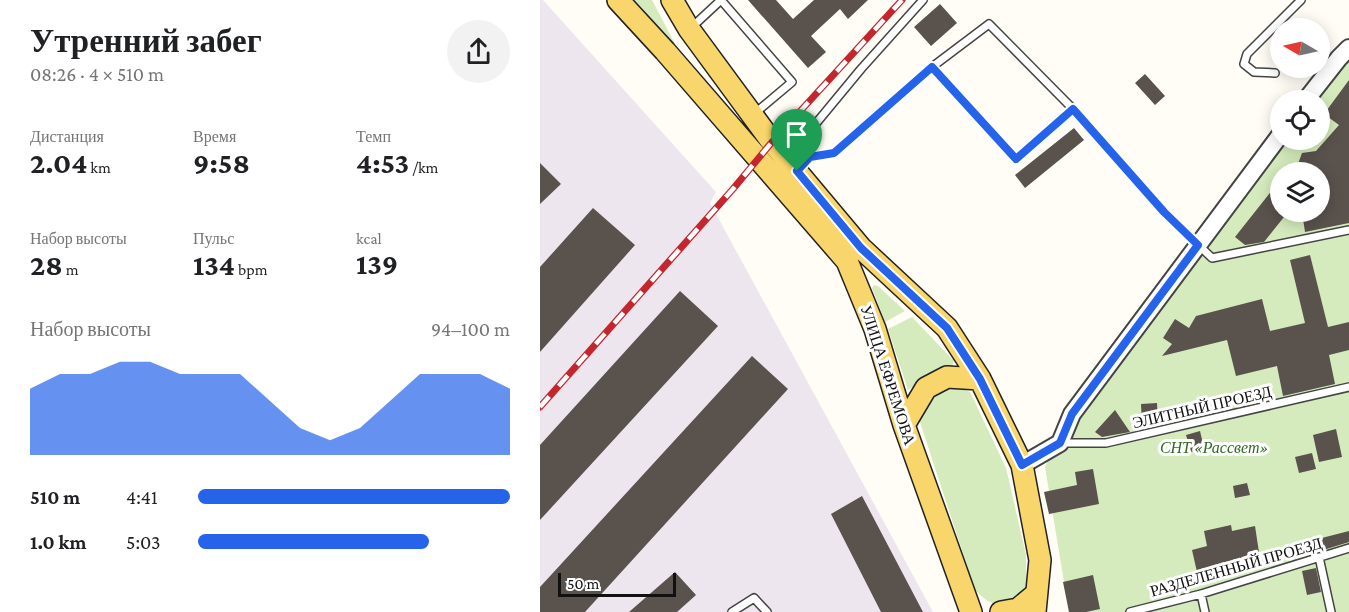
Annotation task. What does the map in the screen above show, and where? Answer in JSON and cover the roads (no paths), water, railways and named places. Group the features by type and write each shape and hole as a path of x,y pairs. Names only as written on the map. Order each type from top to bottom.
{"main road":[{"name":"УЛИЦА ЕФРЕМОВА","path":"618,0 847,261 875,329 904,426 969,609"},
{"path":"672,0 689,29 752,115 804,164 861,248 947,328 980,379 1022,465 1040,560 1038,606 1001,612"},
{"path":"904,426 926,388 947,377 980,379"},
{"path":"969,609 991,612"}],"street":[{"path":"1314,90 1349,48"},
{"path":"1022,465 1060,443 1072,414 1270,149"}],"lane":[{"path":"689,29 721,0 792,82 752,115"},
{"path":"804,164 813,128 861,69 923,0"},
{"path":"1283,18 1301,0"},
{"path":"804,164 834,153 932,67 989,24 1073,109 1164,212 1212,258 1349,230"},
{"path":"1270,31 1247,54 1244,64 1254,72 1270,73"},
{"path":"932,67 1016,159 1073,109"},
{"name":"ЭЛИТНЫЙ ПРОЕЗД","path":"1060,443 1106,443 1349,387"},
{"name":"РАЗДЕЛЕННЫЙ ПРОЕЗД","path":"1130,612 1201,594 1349,548"},
{"path":"1319,557 1331,612"},
{"path":"1201,594 1205,612"},
{"path":"732,612 754,598 767,612"}],"railway":[{"path":"540,407 772,142 902,0"}],"park label":[{"name":"СНТ «Рассвет»","path":"1214,447"}]}
